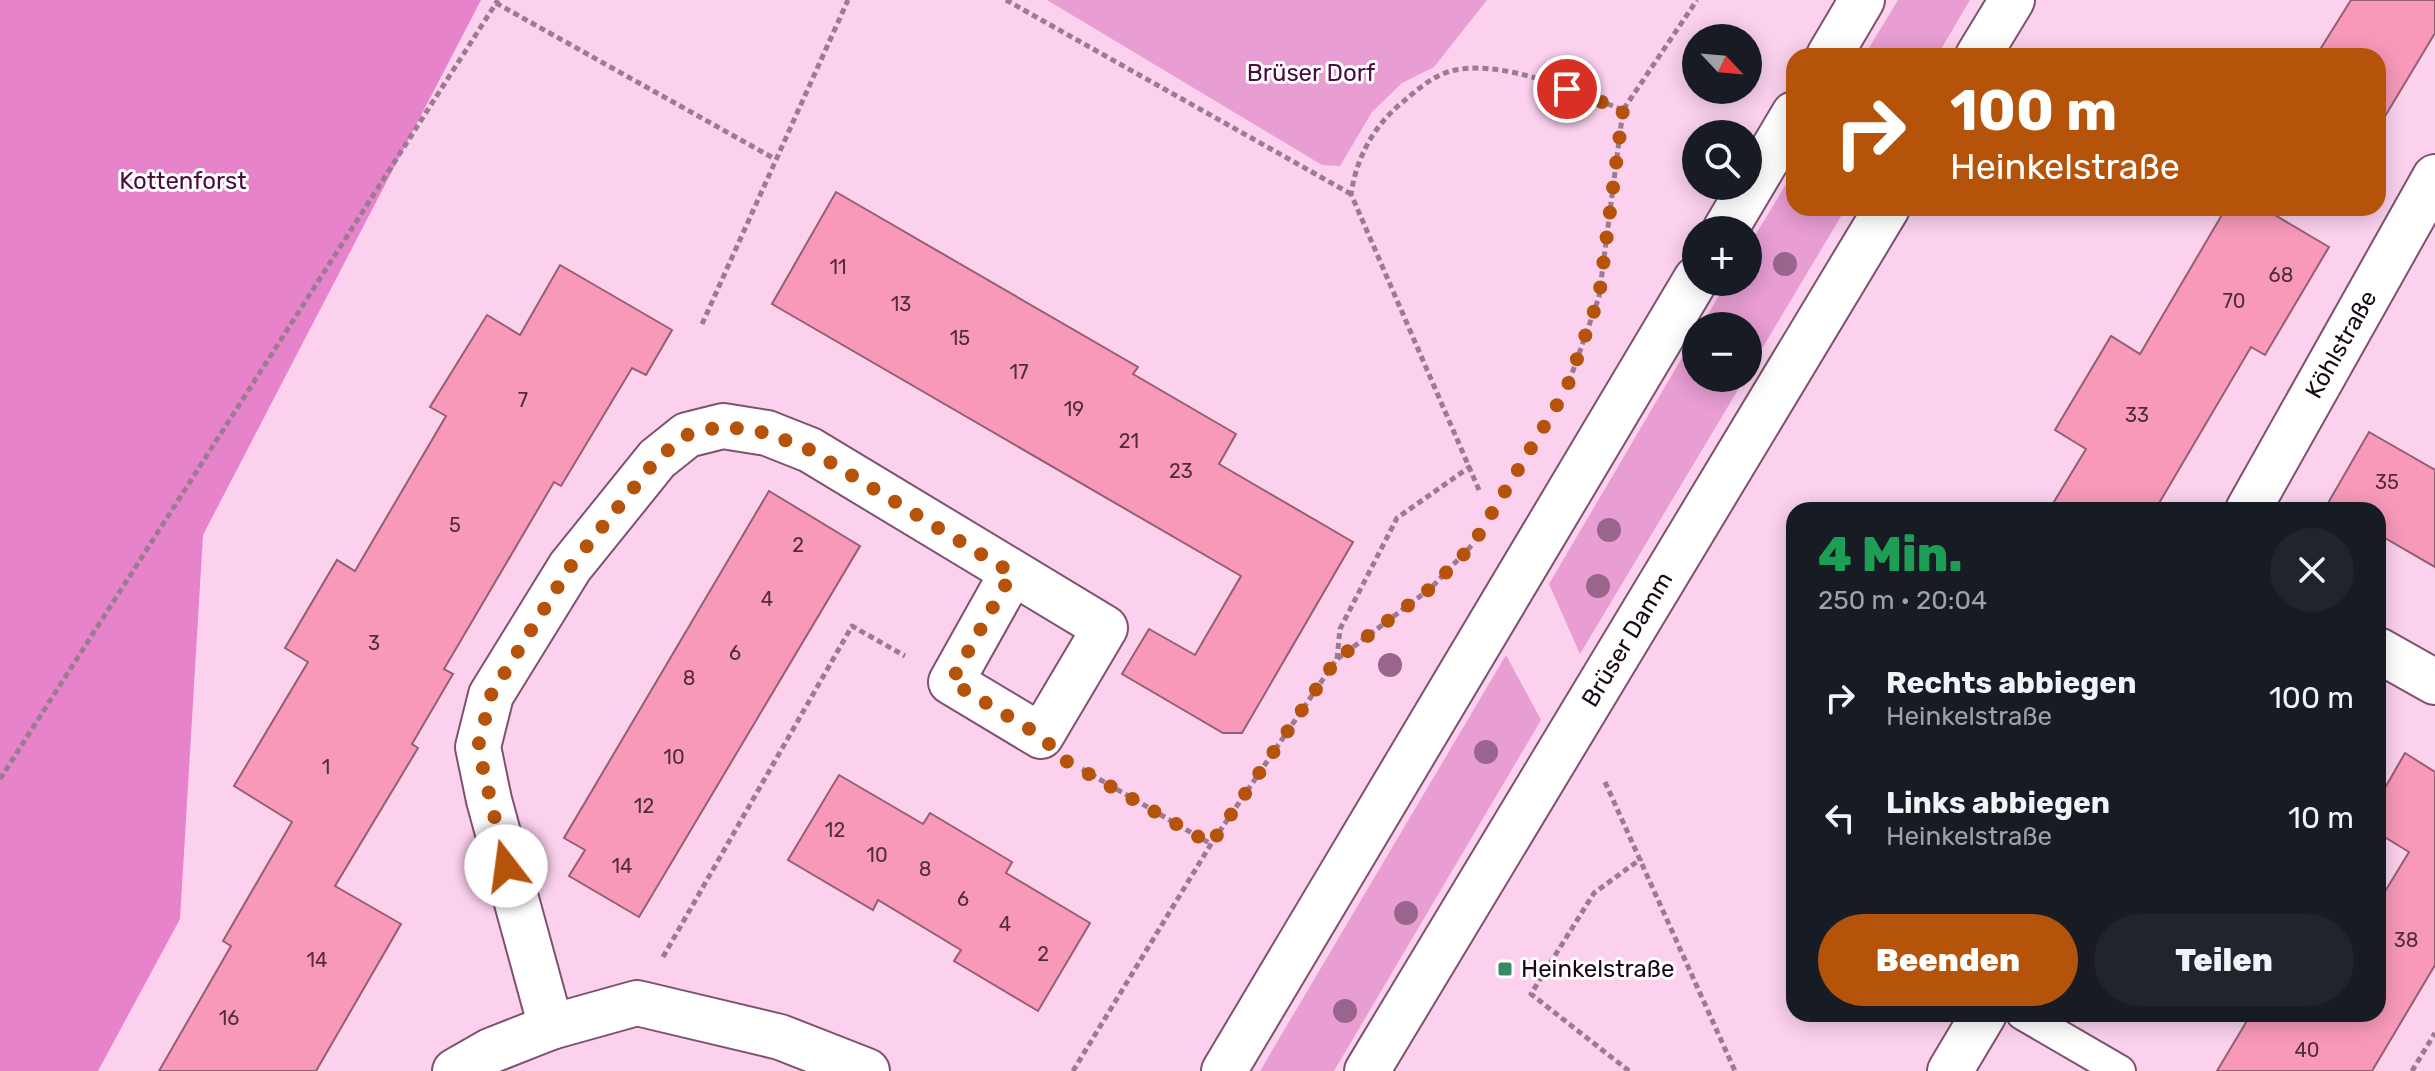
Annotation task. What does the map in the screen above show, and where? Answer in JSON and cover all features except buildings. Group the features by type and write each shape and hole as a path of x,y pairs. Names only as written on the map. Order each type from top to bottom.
{"street":[{"path":"1834,48 1862,0"},
{"path":"1983,48 2012,0"},
{"path":"1733,216 1786,127"},
{"name":"Köhlstraße","path":"2252,502 2435,177"},
{"name":"Brüser Damm","path":"1367,1071 1882,216"},
{"path":"1224,1071 1686,296"},
{"path":"551,1027 492,813 478,747 491,695 570,567 657,459 687,435 723,426 767,433 810,450 1105,628 1041,736 951,682 1012,573"},
{"path":"2386,654 2435,682"},
{"path":"455,1071 490,1051 551,1027 637,1003 780,1037 867,1071"},
{"path":"1950,1071 1979,1022"}],"lane":[{"path":"2036,1022 2120,1071"}],"path":[{"path":"702,324 848,0"},
{"path":"1006,0 1351,194"},
{"path":"1566,390 1599,297 1623,110 1697,0"},
{"path":"0,779 497,2 775,159"},
{"path":"1479,490 1351,194 1356,164 1374,133 1396,107 1428,82 1452,71 1488,70 1538,79 1623,110"},
{"path":"1336,660 1340,629 1397,518 1471,466"},
{"path":"1073,1071 1211,844 1336,660 1431,588 1472,546 1479,533"},
{"path":"637,1003 852,626 951,682"},
{"path":"1041,736 1066,761 1211,844"},
{"path":"1603,777 1642,858 1735,1071"},
{"path":"1629,1071 1531,994 1594,893 1642,858"},
{"path":"2412,1071 2435,1033"}],"green space":[{"name":"Kottenforst","path":"0,0 481,0 203,535 180,919 98,1071 0,1071"},
{"name":"Brüser Dorf","path":"1047,0 1487,0 1434,67 1402,83 1372,112 1340,166 1322,165"},
{"path":"1898,0 1970,0 1942,48 1869,48"},
{"path":"1786,184 1786,216 1841,216 1762,349 1762,312 1709,312 1719,296 1762,296 1762,224"},
{"path":"1682,358 1682,392 1737,392 1580,654 1549,584"},
{"path":"1506,655 1541,720 1334,1071 1260,1071"}],"place":[{"name":"Heinkelstraße","path":"1505,969"}],"route":[{"path":"506,866 478,747 491,695 570,567 657,459 687,435 723,426 767,433 810,450 1012,573 951,682 1041,736 1066,761 1211,844 1336,660 1431,588 1472,546 1566,390 1599,297 1623,110 1567,89"}]}
